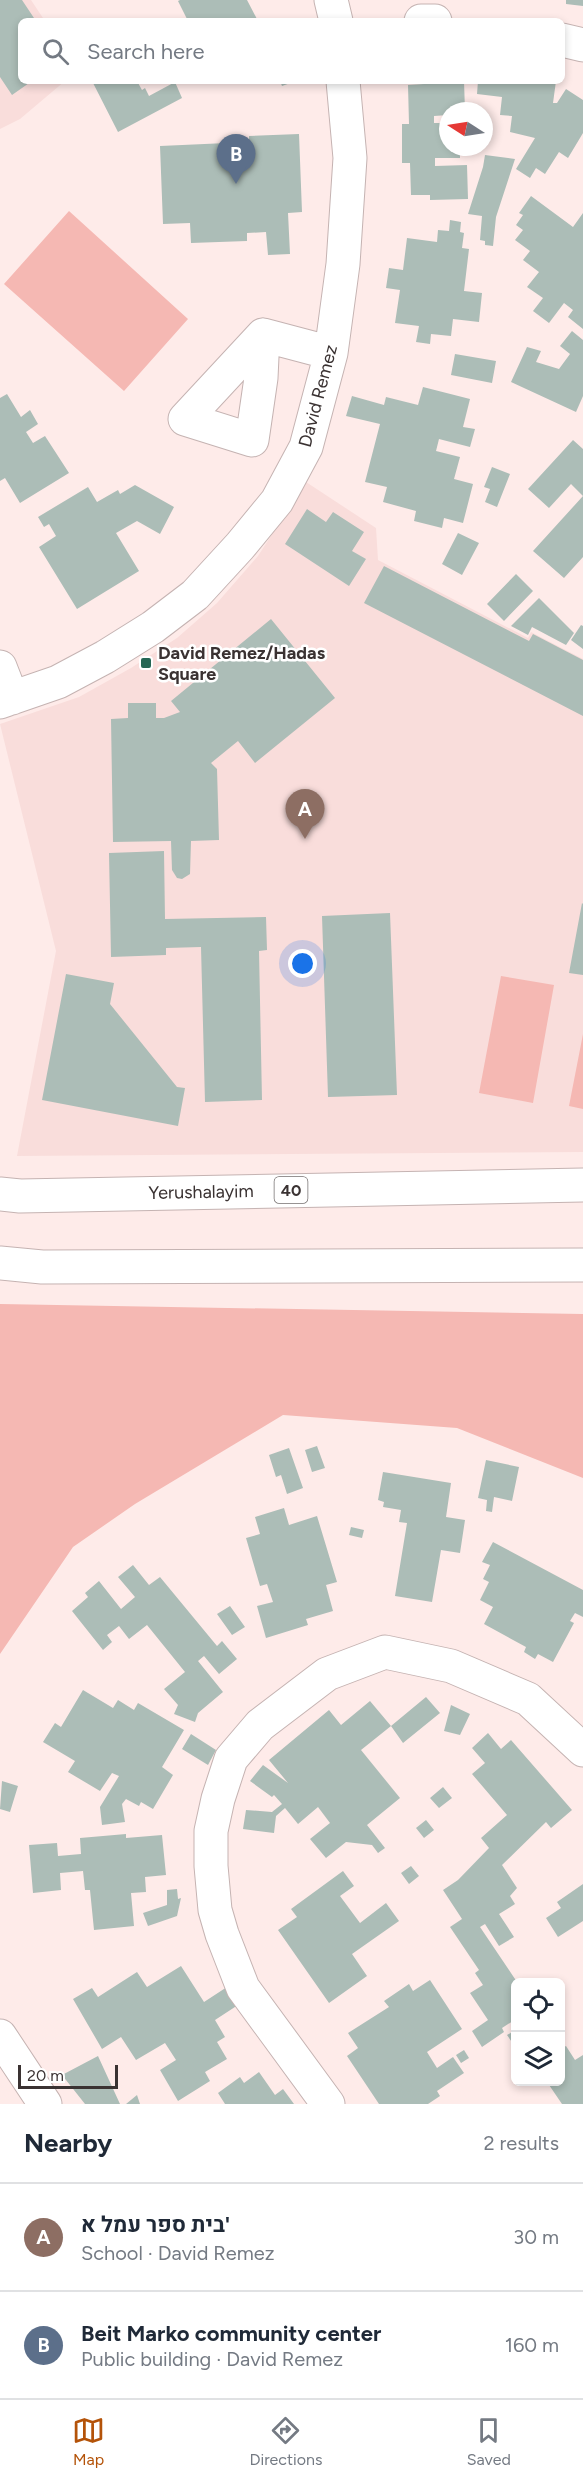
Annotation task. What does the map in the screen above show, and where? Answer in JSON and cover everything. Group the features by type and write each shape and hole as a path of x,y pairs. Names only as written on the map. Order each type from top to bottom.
{"main road":[{"path":"331,0 335,18"},
{"path":"565,41 583,45"},
{"name":"David Remez","path":"6,700 58,682 105,657 195,595 233,555 277,501 306,447 331,353 344,264 350,158 343,84"},
{"path":"263,335 331,353"},
{"path":"0,667 6,700"},
{"name":"Yerushalayim","path":"0,1194 32,1196 583,1185"},
{"path":"0,1263 42,1267 583,1265"},
{"path":"328,2104 243,1988 215,1910 211,1831 218,1799 231,1759 260,1725 327,1674 385,1652 451,1666 528,1699 583,1750"},
{"path":"0,2036 45,2104"}],"shaded area":[{"path":"0,0 31,0 43,18 18,18 18,84 61,84 20,119 0,129"},
{"path":"69,211 188,319 124,391 4,284"},
{"path":"306,482 376,528 378,560 528,638 531,632 583,659 583,1152 17,1156 56,951 0,724 79,697 131,668 177,638 217,603 258,556"},
{"path":"501,976 554,985 533,1103 479,1093"},
{"path":"583,1034 583,1109 569,1106"},
{"path":"0,1304 583,1314 583,1478 457,1428 283,1415 135,1504 73,1547 0,1654"}],"building":[{"path":"0,0 22,0 34,18 18,18 18,84 28,84 12,95 0,77"},
{"path":"247,0 256,18 186,18 178,1"},
{"path":"566,0 583,0 583,6 566,4"},
{"path":"94,84 139,84 142,90 145,88 149,96 171,84 176,84 182,98 118,132"},
{"path":"464,84 465,102 439,102 439,116 434,116 434,123 439,123 439,156 460,156 460,158 435,158 435,166 467,165 468,199 430,200 430,195 411,195 410,163 402,163 402,124 409,124 408,85"},
{"path":"478,84 556,84 553,103 557,103 566,89 583,100 583,133 568,158 559,152 545,174 536,168 530,178 516,169 535,138 510,132 512,116 500,115 502,97 477,94"},
{"path":"299,134 302,212 288,213 290,254 268,255 266,232 247,233 247,241 191,243 190,223 163,224 160,146 249,142 249,136"},
{"path":"485,156 515,159 496,217 493,246 485,245 485,241 480,240 482,216 468,214"},
{"path":"531,196 573,227 583,213 583,329 568,317 573,310 564,303 549,323 533,311 543,298 527,287 539,272 523,260 530,251 515,240 523,230 516,225 523,215 519,213"},
{"path":"450,220 461,222 460,232 464,233 462,248 469,249 464,291 482,293 479,322 453,319 451,336 431,334 430,344 416,342 419,326 395,323 400,290 386,288 389,268 403,270 407,238 437,242 438,230 449,231"},
{"path":"572,331 583,340 583,396 576,412 511,382 527,347 541,351 536,362 559,369 570,354 560,346"},
{"path":"455,354 496,361 492,383 451,375"},
{"path":"423,387 470,399 463,427 475,429 470,447 439,439 436,451 460,457 454,479 473,484 463,523 444,518 442,528 414,521 416,511 383,502 387,487 365,482 380,424 346,416 352,396 384,405 386,397 418,405"},
{"path":"7,394 21,417 30,410 38,424 26,432 33,443 45,436 69,473 20,503 5,478 0,481 0,398"},
{"path":"573,440 583,449 583,496 571,484 549,508 528,489"},
{"path":"492,467 510,474 497,507 485,502 490,489 484,487"},
{"path":"135,485 174,507 160,534 137,521 116,533 139,571 77,609 39,547 56,536 49,524 44,527 38,517 88,487 97,502 118,490 120,494"},
{"path":"583,496 583,557 564,578 533,551"},
{"path":"307,509 326,522 333,512 364,532 352,551 366,559 349,586 285,544"},
{"path":"458,533 479,543 462,575 442,564"},
{"path":"384,566 529,641 533,634 583,660 583,716 364,603"},
{"path":"516,574 533,591 504,621 487,604"},
{"path":"539,598 574,633 566,645 532,627 528,635 511,626"},
{"path":"271,619 335,698 255,763 238,741 211,763 217,769 219,840 191,841 190,874 182,879 177,878 172,870 171,841 113,842 111,719 128,718 128,703 156,703 156,718 164,718 180,712 171,701"},
{"path":"581,625 583,626 583,649 571,640"},
{"path":"164,851 165,919 266,917 267,950 259,951 262,1100 205,1102 201,947 166,948 166,955 111,957 109,853"},
{"path":"583,904 583,975 569,973"},
{"path":"390,913 397,1095 328,1097 322,916"},
{"path":"66,974 114,983 110,1004 177,1087 185,1088 178,1126 42,1100"},
{"path":"317,1446 325,1468 312,1472 305,1450"},
{"path":"289,1448 303,1488 287,1494 281,1475 276,1477 269,1455"},
{"path":"486,1460 519,1467 512,1501 494,1497 492,1512 486,1511 487,1500 478,1498"},
{"path":"383,1472 451,1483 446,1517 465,1520 460,1553 441,1550 432,1602 395,1596 407,1523 399,1522 401,1510 383,1507 384,1502 378,1500"},
{"path":"284,1508 289,1525 317,1516 337,1582 326,1585 333,1611 306,1619 308,1625 266,1638 257,1606 273,1602 267,1584 260,1586 246,1538 260,1534 255,1517"},
{"path":"351,1527 364,1530 362,1538 349,1535"},
{"path":"493,1542 583,1590 583,1617 575,1613 570,1621 574,1623 553,1662 538,1654 535,1659 524,1652 526,1647 484,1624 493,1607 480,1600 489,1582 483,1579 490,1565 482,1562"},
{"path":"133,1565 149,1585 160,1577 217,1646 222,1641 237,1659 219,1674 204,1656 198,1661 223,1692 198,1713 195,1722 174,1714 178,1705 164,1689 185,1672 147,1625 129,1639 119,1626 107,1635 112,1642 103,1650 72,1611 88,1597 85,1593 99,1581 121,1609 135,1597 118,1577"},
{"path":"230,1606 245,1627 232,1635 217,1614"},
{"path":"83,1690 113,1708 118,1700 134,1710 138,1703 184,1730 162,1767 173,1775 153,1809 141,1802 139,1806 126,1799 122,1804 125,1822 102,1825 100,1807 119,1776 112,1773 100,1791 68,1772 75,1761 43,1742 55,1723 61,1727"},
{"path":"426,1697 440,1713 403,1743 391,1726"},
{"path":"370,1701 391,1726 361,1750 400,1798 367,1825 385,1848 378,1853 372,1845 346,1842 326,1858 310,1839 330,1823 318,1807 298,1824 285,1808 276,1816 274,1833 243,1829 246,1810 272,1812 282,1804 274,1795 272,1797 250,1781 263,1765 288,1783 269,1760 329,1710 341,1725"},
{"path":"451,1705 470,1714 460,1735 444,1731"},
{"path":"488,1733 501,1749 511,1740 572,1810 551,1828 546,1822 502,1865 517,1888 510,1896 515,1904 499,1914 514,1937 499,1946 485,1924 480,1927 514,1978 511,1978 511,2022 502,2028 504,2032 482,2047 472,2031 488,2020 470,1993 483,1985 475,1973 479,1970 450,1927 462,1919 443,1890 458,1880 489,1848 481,1838 507,1815 472,1774 485,1763 472,1748"},
{"path":"191,1734 216,1750 208,1765 182,1749"},
{"path":"2,1781 18,1786 10,1812 0,1809"},
{"path":"443,1787 452,1798 439,1808 430,1798"},
{"path":"426,1820 434,1830 424,1838 416,1828"},
{"path":"126,1834 126,1838 162,1835 166,1875 145,1877 146,1892 131,1893 134,1926 94,1930 90,1890 85,1890 83,1871 60,1873 61,1890 33,1893 29,1845 57,1843 58,1856 81,1854 80,1838"},
{"path":"411,1866 419,1876 409,1884 401,1873"},
{"path":"343,1871 354,1886 340,1896 360,1923 386,1903 399,1921 352,1954 367,1976 329,2003 278,1930 297,1917 291,1909"},
{"path":"583,1884 583,1921 558,1937 546,1918 561,1908 557,1902"},
{"path":"177,1889 178,1899 181,1898 177,1916 148,1926 143,1913 167,1905 167,1890"},
{"path":"181,1966 204,2002 227,1987 238,2005 215,2020 225,2037 217,2042 227,2059 205,2072 210,2081 178,2101 160,2070 176,2060 165,2043 136,2060 121,2037 102,2049 73,1999 92,1988 98,1997 137,1972 147,1987"},
{"path":"430,1980 462,2029 427,2052 437,2068 453,2057 464,2073 437,2091 440,2096 428,2104 379,2104 347,2056 358,2048 348,2033 389,2007 384,2001 409,1984 413,1991"},
{"path":"565,2046 575,2060 583,2055 583,2104 562,2104 550,2086 565,2086"},
{"path":"464,2050 469,2058 461,2063 456,2055"},
{"path":"98,2056 120,2104 85,2104 62,2075"},
{"path":"259,2072 275,2095 283,2089 294,2104 225,2104 218,2093 240,2077 244,2083"},
{"path":"137,2095 140,2104 126,2104"}],"place":[{"name":"Beit Marko community center","path":"236,184"},
{"name":"David Remez/Hadas Square","path":"146,663"},
{"name":"בית ספר עמל א'","path":"305,839"}]}
